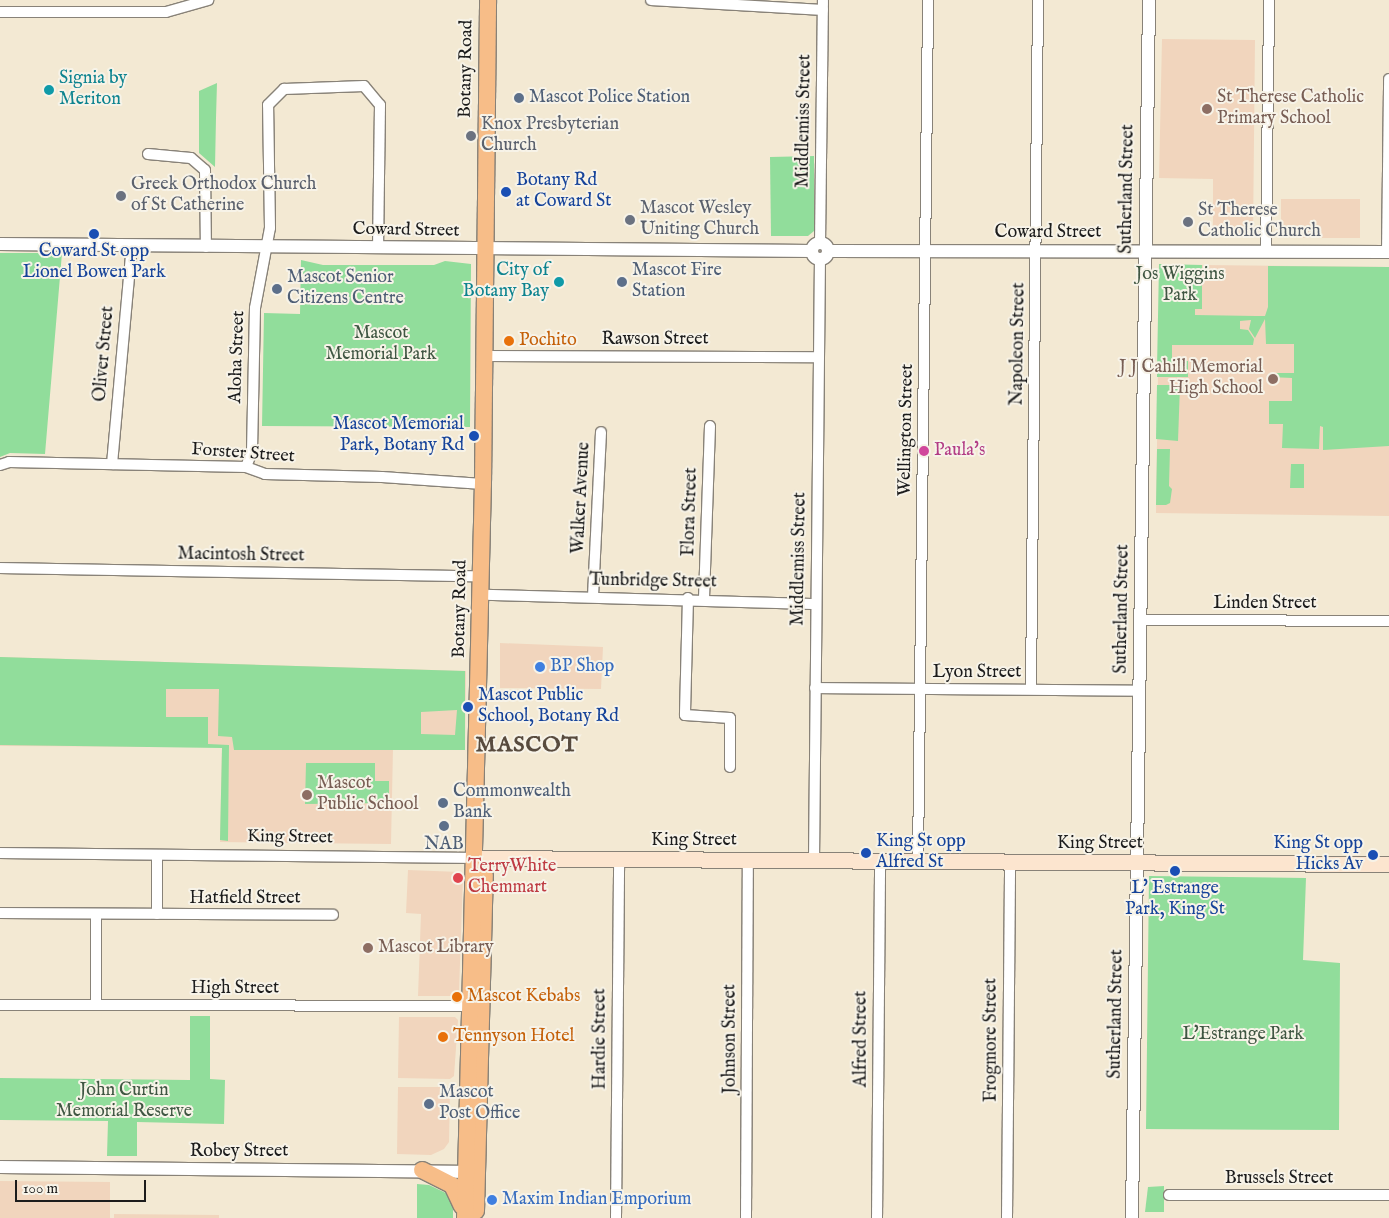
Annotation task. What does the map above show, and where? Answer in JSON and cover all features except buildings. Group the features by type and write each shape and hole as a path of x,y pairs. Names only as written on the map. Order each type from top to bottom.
{"main road":[{"name":"Botany Road","path":"465,1218 471,1172 489,595 492,356 489,249 488,0"},
{"name":"Botany Road","path":"476,1218 471,1172 469,1006 480,858 481,576 497,0"},
{"name":"King Street","path":"480,858 1389,864"},
{"path":"422,1170 452,1185 459,1197 465,1218"}],"street":[{"path":"0,12 166,12 208,0"},
{"path":"651,0 823,5"},
{"name":"Wellington Street","path":"918,861 928,0"},
{"name":"Napoleon Street","path":"1031,689 1038,0"},
{"name":"Sutherland Street","path":"1132,1218 1148,0"},
{"path":"1266,252 1269,0"},
{"name":"Middlemiss Street","path":"814,860 823,5"},
{"path":"1388,252 1389,79"},
{"name":"Aloha Street","path":"246,468 252,451 255,308 270,228 268,105 284,88 364,86 380,105 378,248"},
{"path":"148,154 191,158 205,170 206,247"},
{"name":"Coward Street","path":"0,244 266,248 1388,252"},
{"name":"Oliver Street","path":"112,464 132,246"},
{"name":"Rawson Street","path":"492,356 818,357"},
{"name":"Flora Street","path":"704,598 710,426"},
{"name":"Walker Avenue","path":"593,596 601,432"},
{"name":"Forster Street","path":"0,465 112,464 246,468 265,474 382,476 483,484"},
{"name":"Macintosh Street","path":"0,568 481,576"},
{"name":"Tunbridge Street","path":"489,595 704,598 816,604"},
{"path":"688,598 685,714 730,718 730,766"},
{"name":"Linden Street","path":"1140,620 1389,621"},
{"name":"Lyon Street","path":"815,688 1139,691"},
{"name":"King Street","path":"0,853 480,858"},
{"path":"157,855 157,914"},
{"name":"Johnson Street","path":"746,1218 748,859"},
{"name":"Hardie Street","path":"616,1218 619,860"},
{"name":"Alfred Street","path":"877,1218 880,861"},
{"name":"Frogmore Street","path":"1007,1218 1010,862"},
{"name":"Hatfield Street","path":"0,913 333,915"},
{"path":"96,914 96,1004"},
{"name":"High Street","path":"0,1005 469,1006"},
{"name":"Robey Street","path":"0,1167 471,1172"},
{"name":"Brussels Street","path":"1169,1195 1389,1195"}],"shaded area":[{"name":"St Therese Catholic Primary School","path":"1162,39 1255,40 1253,236 1213,237 1213,179 1159,178"},
{"path":"1281,199 1360,199 1360,238 1281,238"},
{"name":"J J Cahill Memorial High School","path":"1202,265 1389,267 1389,516 1156,513 1159,308 1201,308"},
{"path":"500,643 603,647 601,689 500,688"},
{"name":"Mascot Public School","path":"0,657 466,671 465,750 393,749 391,844 220,842 222,747 0,746"},
{"path":"408,870 460,872 463,876 459,992 454,996 418,996 421,914 406,913"},
{"path":"399,1017 455,1017 458,1020 454,1076 450,1079 398,1078"},
{"path":"398,1087 450,1087 449,1142 444,1149 431,1155 397,1154"},
{"path":"0,1181 110,1182 110,1218 0,1218"},
{"path":"114,1214 219,1215 219,1218 114,1218"}],"green space":[{"path":"217,83 215,167 199,153 199,91"},
{"path":"814,156 814,231 808,236 771,236 770,157"},
{"path":"0,253 62,253 45,454 10,453 0,457"},
{"name":"Mascot Memorial Park","path":"301,260 323,265 434,265 445,261 471,264 470,427 262,426 264,313 300,314"},
{"name":"Jos Wiggins Park","path":"1159,264 1202,265 1202,309 1195,309 1195,315 1256,316 1265,316 1268,307 1268,266 1389,267 1389,446 1323,450 1323,427 1320,426 1319,449 1282,448 1283,424 1269,424 1269,401 1292,401 1292,378 1269,377 1269,373 1294,373 1294,344 1266,344 1265,319 1255,338 1249,329 1251,320 1240,321 1240,329 1248,330 1254,339 1253,345 1172,345 1172,361 1188,361 1188,377 1157,377 1157,369 1167,369 1157,368"},
{"path":"1157,385 1180,385 1178,441 1156,439"},
{"path":"1157,449 1170,449 1169,486 1172,489 1170,503 1166,505 1156,505"},
{"path":"1291,464 1304,464 1304,488 1290,488"},
{"name":"Mascot Public School","path":"0,657 465,671 465,750 234,750 232,737 218,736 219,689 166,689 166,717 208,717 208,744 229,745 228,841 220,840 222,748 0,745","holes":["457,710 455,735 421,734 421,712"]},
{"path":"306,763 375,763 375,781 389,781 389,803 305,804"},
{"name":"L'Estrange Park","path":"1149,876 1306,878 1303,960 1340,963 1339,1130 1146,1129"},
{"name":"John Curtin Memorial Reserve","path":"190,1016 210,1016 210,1079 225,1080 224,1124 137,1122 137,1156 107,1156 108,1121 0,1120 0,1078 190,1080"},
{"path":"417,1184 429,1185 450,1195 453,1201 453,1218 417,1218"},
{"path":"1164,1186 1164,1212 1145,1212 1148,1187"}],"place":[{"name":"Signia by Meriton","path":"49,90"},
{"name":"Mascot Police Station","path":"519,98"},
{"name":"St Therese Catholic Primary School","path":"1207,109"},
{"name":"Knox Presbyterian Church","path":"471,136"},
{"name":"Botany Rd at Coward St","path":"506,192"},
{"name":"Greek Orthodox Church of St Catherine","path":"121,196"},
{"name":"Mascot Wesley Uniting Church","path":"630,220"},
{"name":"St Therese Catholic Church","path":"1188,222"},
{"name":"Coward St opp Lionel Bowen Park","path":"94,234"},
{"name":"City of Botany Bay","path":"559,282"},
{"name":"Mascot Fire Station","path":"622,282"},
{"name":"Mascot Senior Citizens Centre","path":"277,289"},
{"name":"Pochito","path":"509,341"},
{"name":"J J Cahill Memorial High School","path":"1273,379"},
{"name":"Mascot Memorial Park, Botany Rd","path":"474,436"},
{"name":"Paula's","path":"924,451"},
{"name":"BP Shop","path":"540,667"},
{"name":"Mascot Public School, Botany Rd","path":"468,707"},
{"name":"Mascot Public School","path":"307,795"},
{"name":"Commonwealth Bank","path":"443,803"},
{"name":"NAB","path":"444,826"},
{"name":"King St opp Alfred St","path":"866,853"},
{"name":"King St opp Hicks Av","path":"1373,855"},
{"name":"L' Estrange Park, King St","path":"1175,871"},
{"name":"TerryWhite Chemmart","path":"458,878"},
{"name":"Mascot Library","path":"368,948"},
{"name":"Mascot Kebabs","path":"457,997"},
{"name":"Tennyson Hotel","path":"443,1037"},
{"name":"Mascot Post Office","path":"429,1104"},
{"name":"Maxim Indian Emporium","path":"492,1200"}],"district":[{"name":"MASCOT","path":"527,746"}]}
